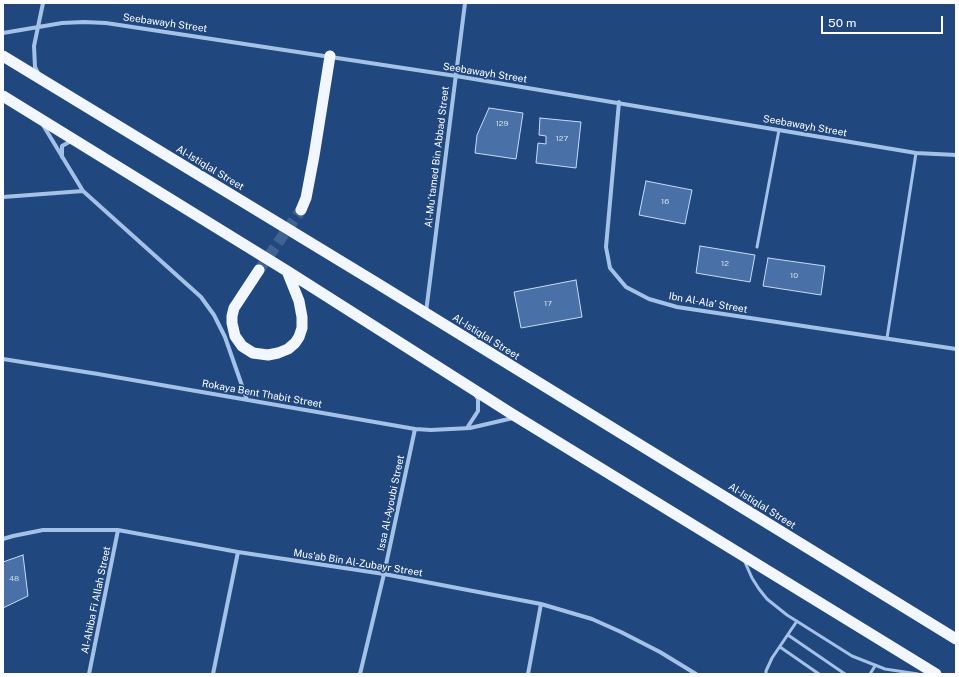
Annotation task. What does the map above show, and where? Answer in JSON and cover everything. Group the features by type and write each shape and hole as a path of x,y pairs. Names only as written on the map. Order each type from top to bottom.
{"highway":[{"name":"Al-Istiqlal Street","path":"3,56 426,313 956,639"},
{"path":"301,210 306,198 314,156 330,56"},
{"path":"3,96 286,271 517,417 936,674"},
{"path":"259,270 234,308 232,323 235,336 242,346 253,353 268,355 288,349 299,337 302,328 302,317 299,301 286,271"}],"street":[{"path":"42,3 34,46 35,67 42,80"},
{"name":"Al-Mu’tamed Bin Abbad Street","path":"426,313 465,3"},
{"name":"Seebawayh Street","path":"3,33 62,23 106,23 330,56 619,102 916,153 956,155"},
{"name":"Ibn Al-Ala’ Street","path":"619,102 606,247 610,268 626,287 649,299 677,307 956,349"},
{"path":"39,118 82,191 201,297 214,315 225,337 247,400"},
{"path":"62,157 62,146 73,139"},
{"path":"3,197 82,191"},
{"name":"Rokaya Bent Thabit Street","path":"3,359 415,429 431,430 467,428 517,417"},
{"path":"467,428 478,411 478,399 472,388"},
{"name":"Issa Al-Ayoubi Street","path":"360,674 384,574 415,429"},
{"name":"Mus'ab Bin Al-Zubayr Street","path":"3,539 43,530 118,530 238,552 384,574 541,604 592,619 621,632 660,652 696,674"},
{"name":"Al-Ahiba Fi Allah Street","path":"88,674 118,530"},
{"path":"213,674 238,552"},
{"path":"528,674 541,604"}],"lane":[{"path":"757,247 779,130"},
{"path":"887,338 916,153"},
{"path":"742,555 752,578 767,599 776,607 852,656 875,666 918,674"},
{"path":"766,674 772,658 797,621"},
{"path":"788,635 845,674"},
{"path":"780,647 819,674"},
{"path":"870,674 875,666"}],"building":[{"path":"489,108 523,113 516,159 475,153 477,135"},
{"path":"540,118 581,122 576,168 536,163 538,143 546,144 546,136 539,135"},
{"path":"646,181 692,190 685,224 639,215"},
{"path":"700,246 755,255 750,282 696,273"},
{"path":"768,258 825,266 821,295 763,286"},
{"path":"576,280 582,317 521,328 514,292"},
{"path":"23,555 28,596 3,608 3,562"}],"tunnel":[{"path":"259,270 301,210"}]}
